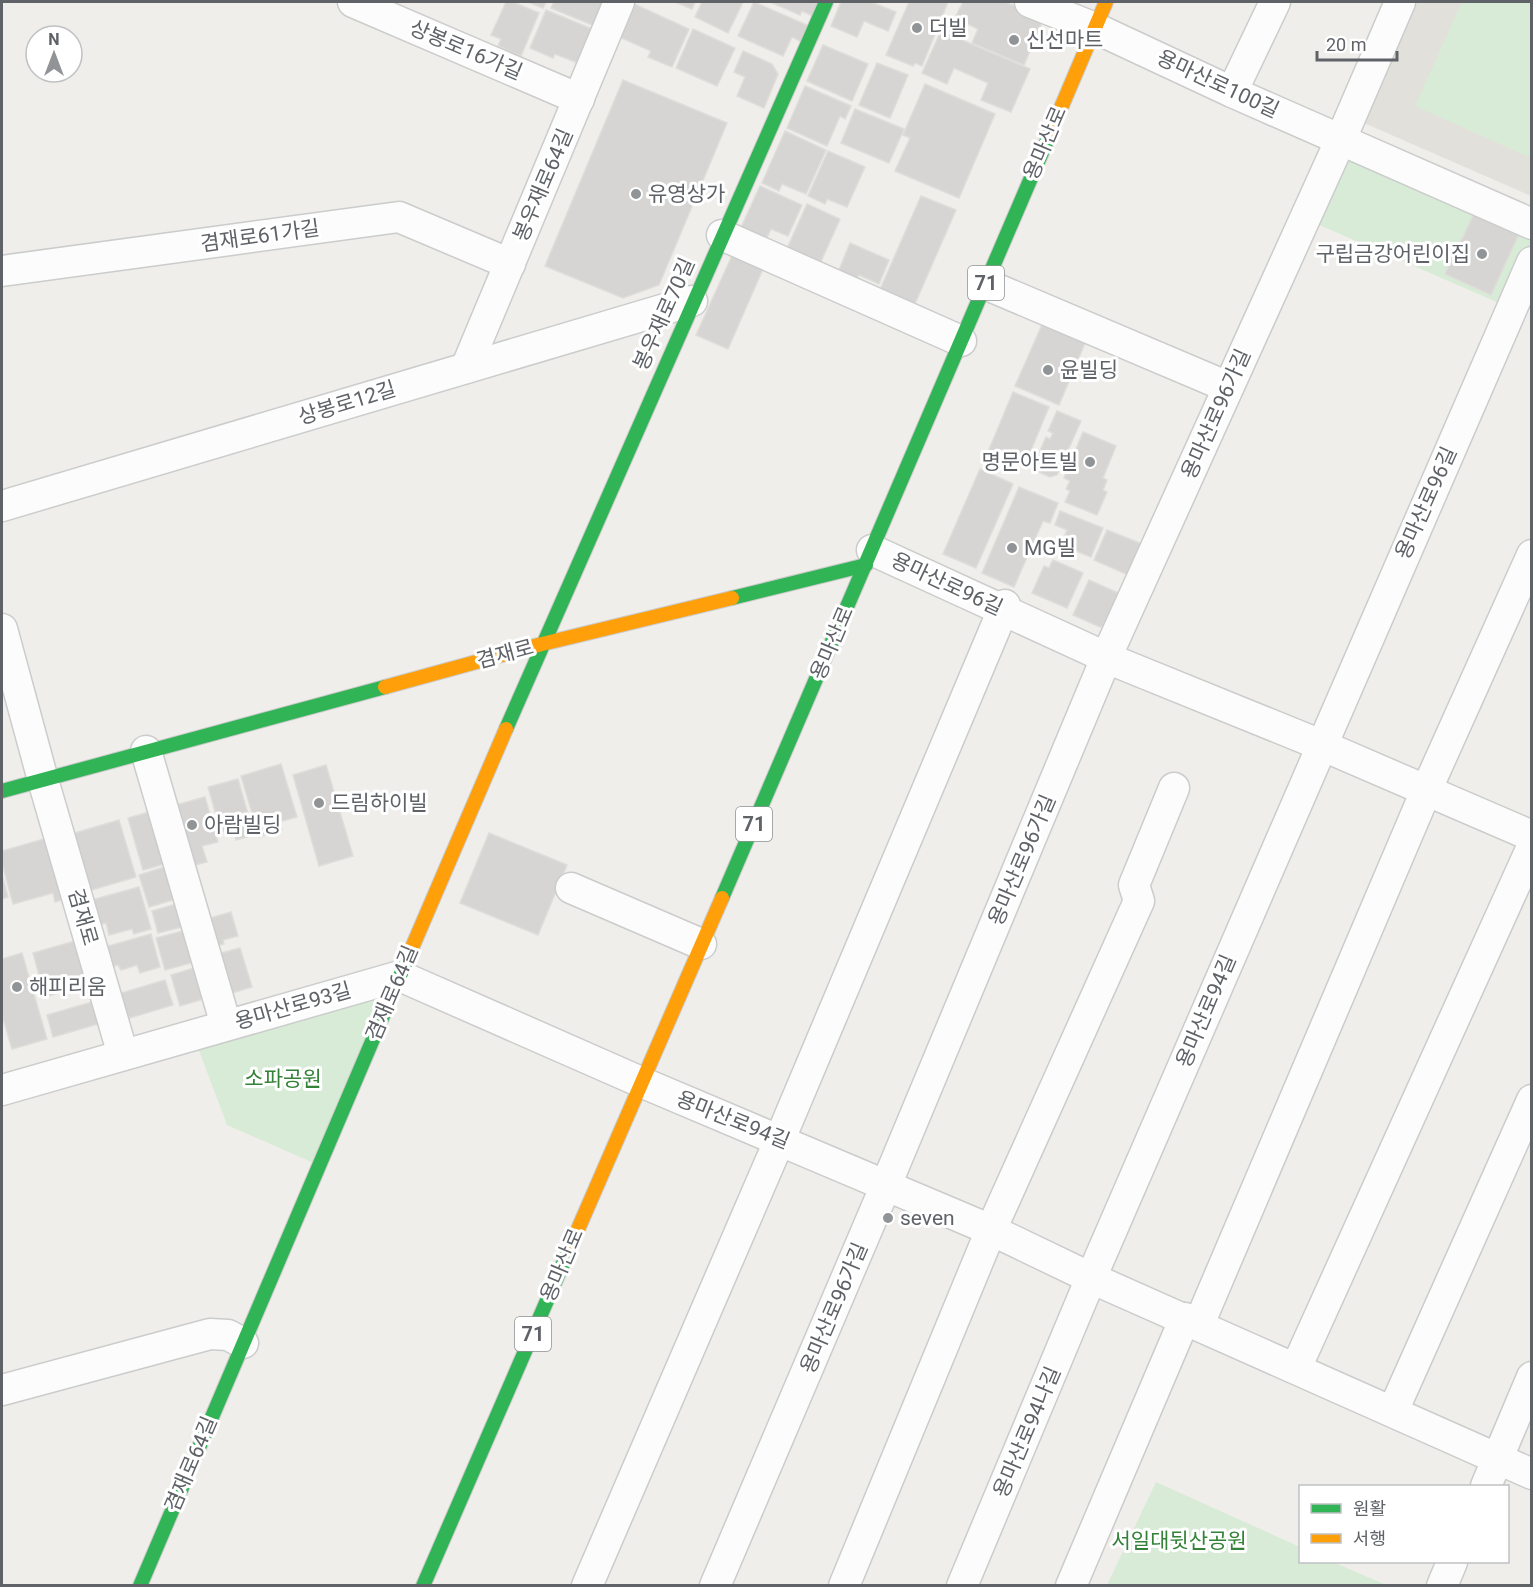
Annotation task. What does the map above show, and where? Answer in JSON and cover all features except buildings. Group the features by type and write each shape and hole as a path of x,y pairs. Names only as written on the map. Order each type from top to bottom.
{"main road":[{"name":"봉우재로70길","path":"542,644 826,2"},
{"name":"용마산로","path":"423,1586 869,557 1100,15"},
{"name":"겸재로","path":"2,791 869,557"},
{"name":"겸재로64길","path":"140,1586 542,644"}],"street":[{"name":"상봉로16가길","path":"353,2 579,99"},
{"name":"봉우재로64길","path":"466,368 619,2"},
{"name":"용마산로100길","path":"1030,2 1100,15 1232,92 1532,224"},
{"path":"1232,92 1275,2"},
{"path":"1341,140 1400,2"},
{"name":"용마산로96가길","path":"715,1586 886,1185 1106,657 1341,140"},
{"name":"겸재로61가길","path":"2,271 399,217 510,264"},
{"path":"722,235 961,341"},
{"name":"용마산로96길","path":"1321,745 1532,262"},
{"path":"985,284 1228,387"},
{"name":"상봉로12길","path":"2,506 692,301"},
{"path":"1071,1586 1192,1321 1532,555"},
{"name":"용마산로96길","path":"869,557 1004,608 1106,657 1321,745 1532,836"},
{"path":"587,1586 780,1139 1004,608"},
{"path":"2,629 43,780"},
{"name":"용마산로94길","path":"1091,1278 1321,745"},
{"path":"146,751 226,1025"},
{"name":"겸재로","path":"43,780 123,1055"},
{"path":"844,1586 991,1230 1138,901 1134,885 1174,788"},
{"path":"1296,1368 1532,847"},
{"path":"571,888 701,944"},
{"path":"400,976 641,1082"},
{"name":"용마산로93길","path":"2,1090 400,976"},
{"name":"용마산로94길","path":"641,1082 991,1230 1091,1278 1532,1474"},
{"path":"1393,1411 1532,1100"},
{"name":"용마산로94나길","path":"962,1586 1091,1278"},
{"path":"2,1390 210,1334 228,1335 243,1343"},
{"path":"1486,1485 1532,1377"},
{"path":"1442,1586 1452,1563"}],"shaded area":[{"path":"1417,2 1531,2 1531,196 1364,123"}],"green space":[{"path":"1462,2 1531,2 1531,158 1415,106"},
{"path":"1346,157 1531,237 1531,246 1506,306 1317,224"},
{"name":"소파공원","path":"396,980 316,1164 227,1125 194,1037"},
{"name":"서일대뒷산공원","path":"1156,1482 1299,1547 1299,1563 1335,1563 1386,1585 1107,1585"}],"traffic: fast":[{"path":"506,729 826,2"},
{"path":"722,898 1052,129"},
{"path":"732,598 866,565"},
{"path":"2,791 385,687"},
{"path":"140,1586 411,950"},
{"path":"423,1586 572,1243"}],"traffic: slow":[{"path":"1052,129 1106,2"},
{"path":"385,687 542,644 732,598"},
{"path":"411,950 506,729"},
{"path":"572,1243 722,898"}],"place":[{"name":"더빌","path":"917,28"},
{"name":"신선마트","path":"1014,40"},
{"name":"유영상가","path":"636,194"},
{"name":"구립금강어린이집","path":"1482,254"},
{"name":"윤빌딩","path":"1048,370"},
{"name":"명문아트빌","path":"1090,462"},
{"name":"MG빌","path":"1012,548"},
{"name":"드림하이빌","path":"319,803"},
{"name":"아람빌딩","path":"192,825"},
{"name":"해피리움","path":"17,987"},
{"name":"seven","path":"888,1218"}]}
